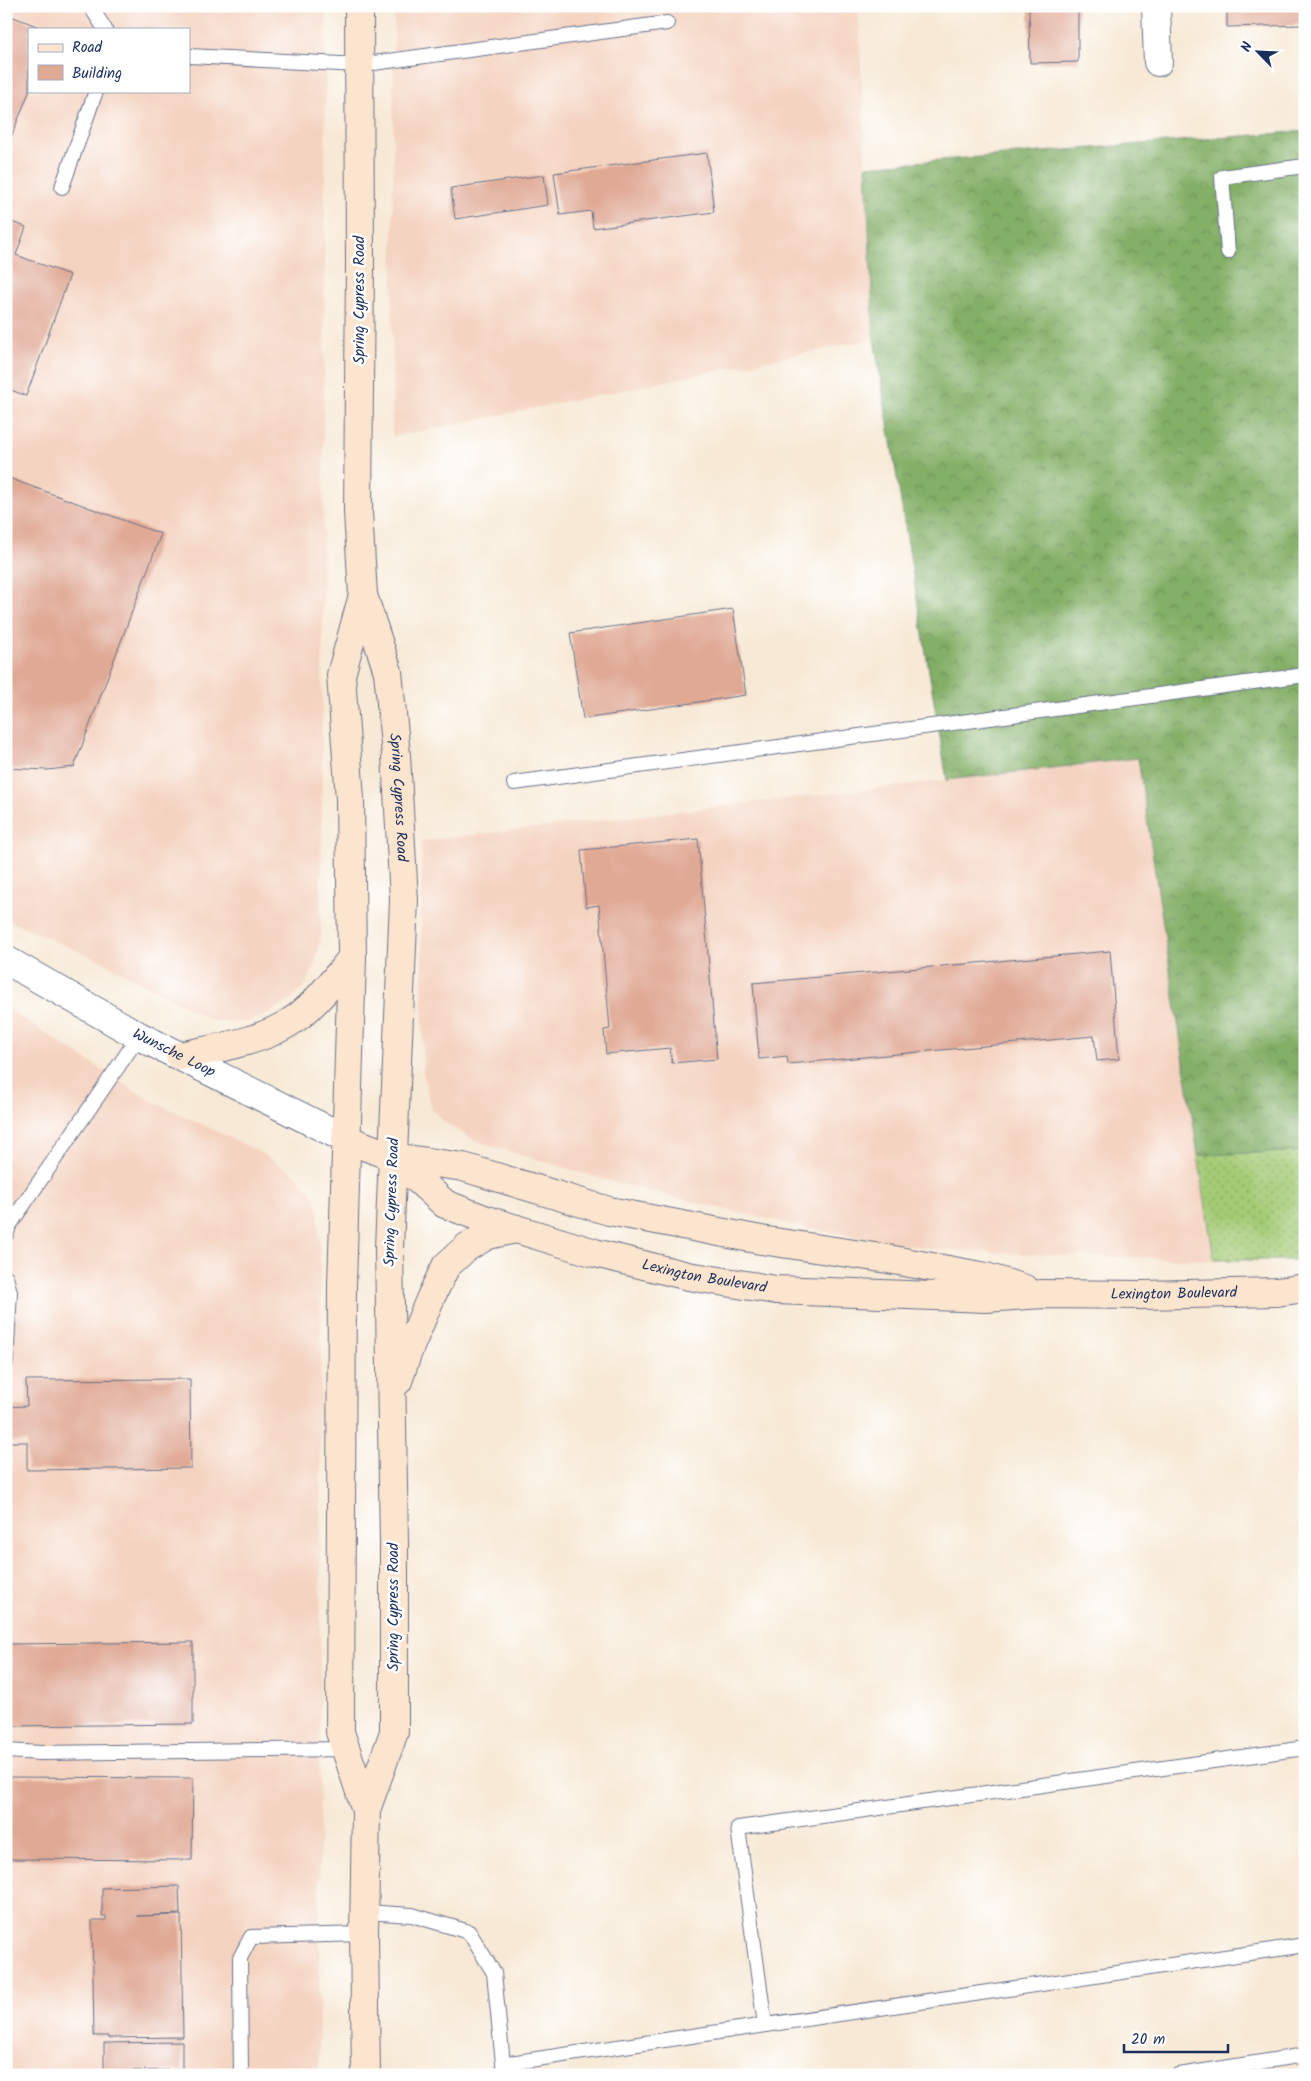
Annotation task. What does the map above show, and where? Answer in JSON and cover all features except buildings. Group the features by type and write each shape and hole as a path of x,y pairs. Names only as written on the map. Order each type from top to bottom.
{"main road":[{"name":"Spring Cypress Road","path":"359,6 360,262 358,512 364,594 388,672 396,755 404,900 389,1248 394,1732 366,1810 364,1923 366,2075"},
{"name":"Spring Cypress Road","path":"364,594 341,676 350,799 352,958 342,1284 340,1732 366,1810"},
{"path":"180,1056 253,1039 287,1024 313,1003 352,958"},
{"name":"Lexington Boulevard","path":"346,1139 393,1157 463,1167 609,1211 761,1240 888,1259 986,1277 1043,1294"},
{"name":"Lexington Boulevard","path":"393,1157 445,1204 516,1229 595,1253 688,1276 776,1290 986,1298 1043,1294 1143,1295 1277,1292 1305,1288"},
{"path":"392,1401 407,1354 446,1266 467,1247 488,1235 516,1229"}],"street":[{"path":"1156,6 1158,62"},
{"name":"Wunsche Loop","path":"6,960 139,1036 346,1139"}],"lane":[{"path":"90,6 104,28"},
{"path":"190,56 359,65 667,23"},
{"path":"62,187 96,92"},
{"path":"1228,252 1222,177 1305,166"},
{"path":"514,783 1305,674"},
{"path":"6,1235 9,1226 139,1036"},
{"path":"6,1277 8,1292 6,1362"},
{"path":"6,1751 41,1753 346,1748"},
{"path":"765,2025 738,1828 1305,1748"},
{"path":"241,2075 240,1958 251,1937 412,1915 469,1932 494,1973 504,2070 765,2025 1305,1945"},
{"path":"1179,2075 1305,2055"}],"shaded area":[{"path":"6,6 326,6 321,934 315,966 302,989 286,1003 270,1013 248,1022 212,1021 105,963 6,919"},
{"path":"394,6 858,6 874,339 392,437"},
{"path":"1138,758 1214,1260 998,1253 928,1248 822,1231 709,1206 606,1180 498,1148 474,1140 443,1121 432,1110 423,1073 421,841"},
{"path":"6,1008 148,1099 254,1149 295,1174 311,1191 318,1209 321,1330 319,2075 6,2075"}],"green space":[{"path":"1305,131 1305,1151 1198,1155 1138,758 947,780 874,339 866,166"},
{"path":"1305,1151 1305,1260 1214,1260 1198,1155"}]}
